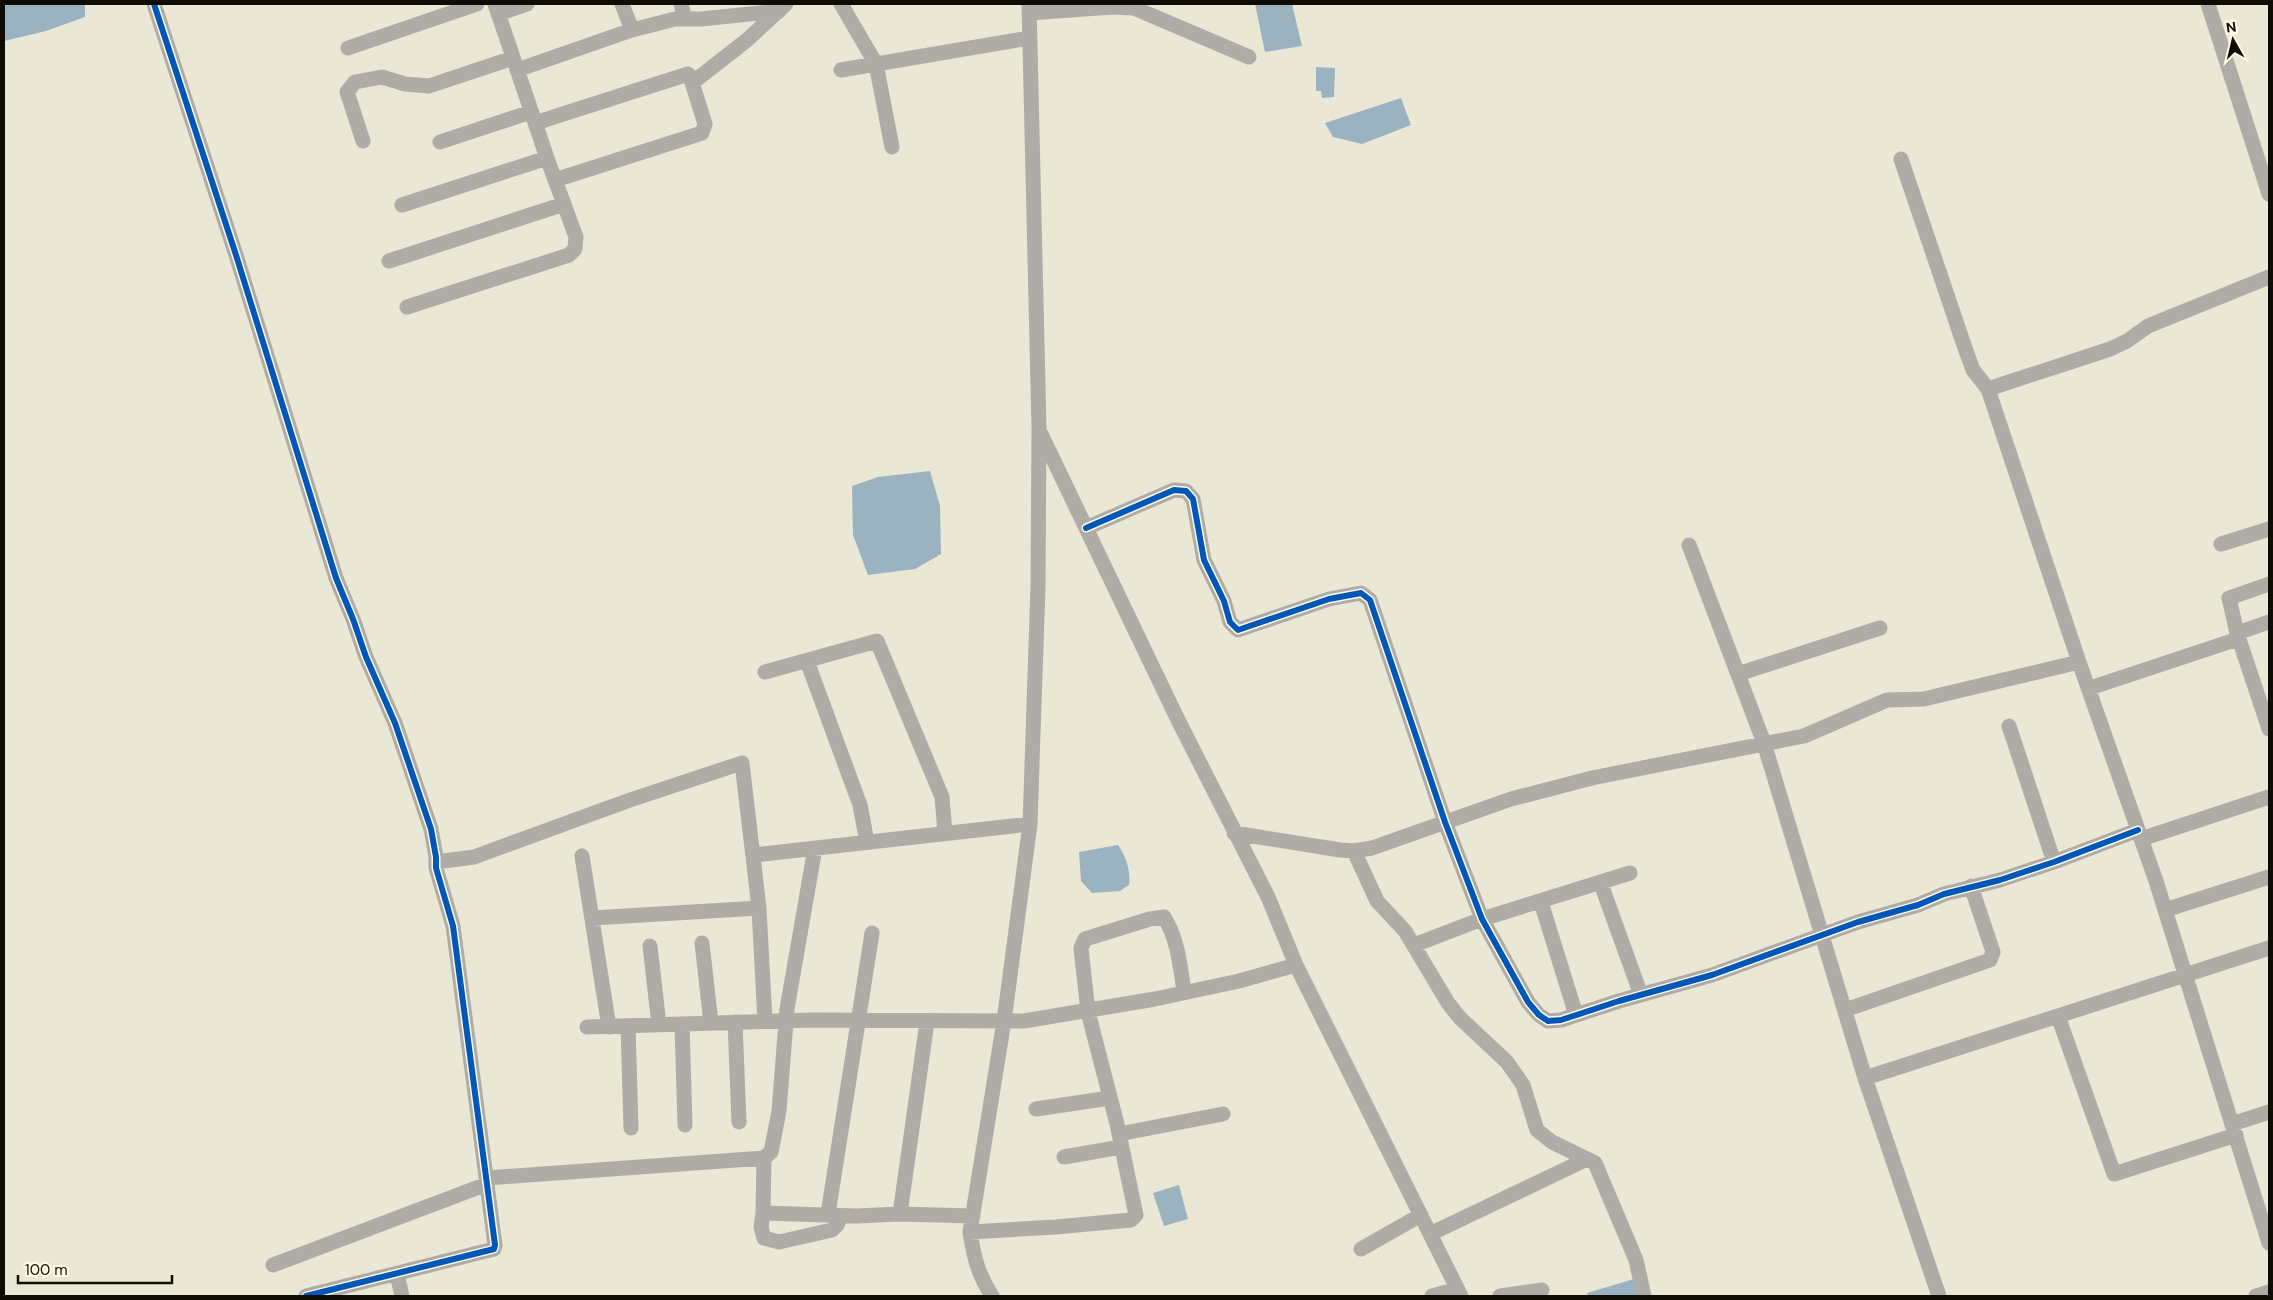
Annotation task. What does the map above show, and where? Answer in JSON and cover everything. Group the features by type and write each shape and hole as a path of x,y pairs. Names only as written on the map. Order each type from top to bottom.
{"street":[{"path":"154,4 236,255 336,578 354,619 366,657 395,723 431,829 436,868 453,926 495,1247 397,1274 306,1296"},
{"path":"348,48 477,4"},
{"path":"406,307 569,255 575,249 576,238 496,9 527,4"},
{"path":"622,4 632,30"},
{"path":"681,4 684,19"},
{"path":"841,4 876,64 892,147"},
{"path":"2208,4 2269,194"},
{"path":"363,141 347,92 355,82 382,77 405,84 429,86 675,19 783,7"},
{"path":"692,83 748,40 783,7"},
{"path":"992,1296 981,1279 974,1262 970,1232 1004,1021 1030,824 1038,586 1039,428 1029,9 1134,8 1249,58"},
{"path":"841,70 1029,38"},
{"path":"440,142 688,74 705,124 702,133 555,180"},
{"path":"402,205 547,158"},
{"path":"1901,159 1973,370 1988,389 2079,662 2090,688 2186,975 2269,1243"},
{"path":"389,261 564,204"},
{"path":"1988,389 2110,349 2127,341 2148,326 2269,277"},
{"path":"1039,428 1234,833 1268,898 1296,965 1459,1293 1432,1296"},
{"path":"1086,528 1174,490 1186,491 1193,499 1204,560 1224,601 1230,622 1238,630 1329,599 1361,593 1370,600 1445,822 1482,919 1523,994 1539,1015 1548,1021 1576,1015 1712,975 1858,922 1918,905 1944,894 2000,880 2139,834 2269,797"},
{"path":"2221,544 2269,529"},
{"path":"1689,545 1764,743 1865,1078 1939,1296"},
{"path":"2269,584 2228,598 2237,636 2269,729"},
{"path":"2090,688 2237,636 2269,622"},
{"path":"1738,674 1880,628"},
{"path":"765,672 877,642 942,797 945,833"},
{"path":"807,661 860,805 867,842"},
{"path":"1234,833 1354,851 1372,848 1511,799 1592,778 1812,733 1888,700 1924,698 2079,662"},
{"path":"2009,726 2054,862"},
{"path":"436,862 474,857 630,800 742,763 759,908 765,1021"},
{"path":"754,856 1030,824"},
{"path":"273,1265 487,1181 764,1158 771,1152 779,1111 787,1020 802,918 815,848"},
{"path":"1354,851 1377,901 1405,931 1433,981 1448,1003 1460,1018 1507,1062 1523,1085 1537,1130 1552,1142 1595,1163 1636,1260 1644,1296"},
{"path":"582,856 609,1027"},
{"path":"1414,945 1482,919 1601,884 1630,873"},
{"path":"2165,910 2269,877"},
{"path":"1601,884 1641,995"},
{"path":"1846,1010 1990,960 1993,952 1971,886"},
{"path":"1540,902 1576,1015"},
{"path":"592,918 759,908"},
{"path":"970,1232 1056,1228 1131,1220 1136,1215 1120,1140 1088,1012 1081,948 1085,939 1150,919 1164,917 1170,927 1177,951 1184,991"},
{"path":"764,1158 762,1227 764,1238 779,1242 832,1230 837,1225 834,1215 857,1021 872,933"},
{"path":"702,943 712,1023"},
{"path":"650,946 659,1025"},
{"path":"1865,1078 2269,948"},
{"path":"587,1027 787,1020 1024,1021 1088,1012 1239,981 1296,965"},
{"path":"2058,1016 2114,1174 2234,1130 2269,1112"},
{"path":"735,1022 739,1122"},
{"path":"900,1214 927,1022"},
{"path":"682,1024 685,1124"},
{"path":"628,1026 631,1128"},
{"path":"1036,1109 1110,1098"},
{"path":"1064,1157 1120,1140 1223,1114"},
{"path":"1430,1234 1587,1159"},
{"path":"763,1213 973,1216"},
{"path":"1361,1249 1421,1215"},
{"path":"397,1274 402,1296"},
{"path":"1500,1296 1542,1290"}],"water":[{"path":"4,4 85,4 85,17 46,31 4,41"},
{"path":"1255,4 1292,4 1302,46 1265,52"},
{"path":"1316,67 1335,68 1334,97 1322,98 1321,91 1316,91"},
{"path":"1401,98 1411,125 1362,144 1333,137 1325,123"},
{"path":"930,471 940,506 941,554 915,569 868,575 853,535 852,486 878,477"},
{"path":"1118,845 1127,864 1129,885 1120,891 1092,893 1081,881 1079,852"},
{"path":"1179,1185 1188,1219 1164,1226 1153,1193"},
{"path":"1634,1279 1639,1296 1588,1296 1587,1293"}],"cycle path":[{"path":"154,4 236,255 336,578 366,657 395,723 431,829 436,868 453,926 495,1245 494,1249 306,1296"},
{"path":"1086,528 1174,490 1186,491 1193,499 1204,560 1224,601 1230,622 1238,630 1329,599 1361,593 1370,600 1445,822 1482,919 1528,1002 1539,1015 1548,1021 1561,1020 1619,1001 1712,975 1858,922 1918,905 1944,894 2000,880 2054,862 2138,830"}]}
